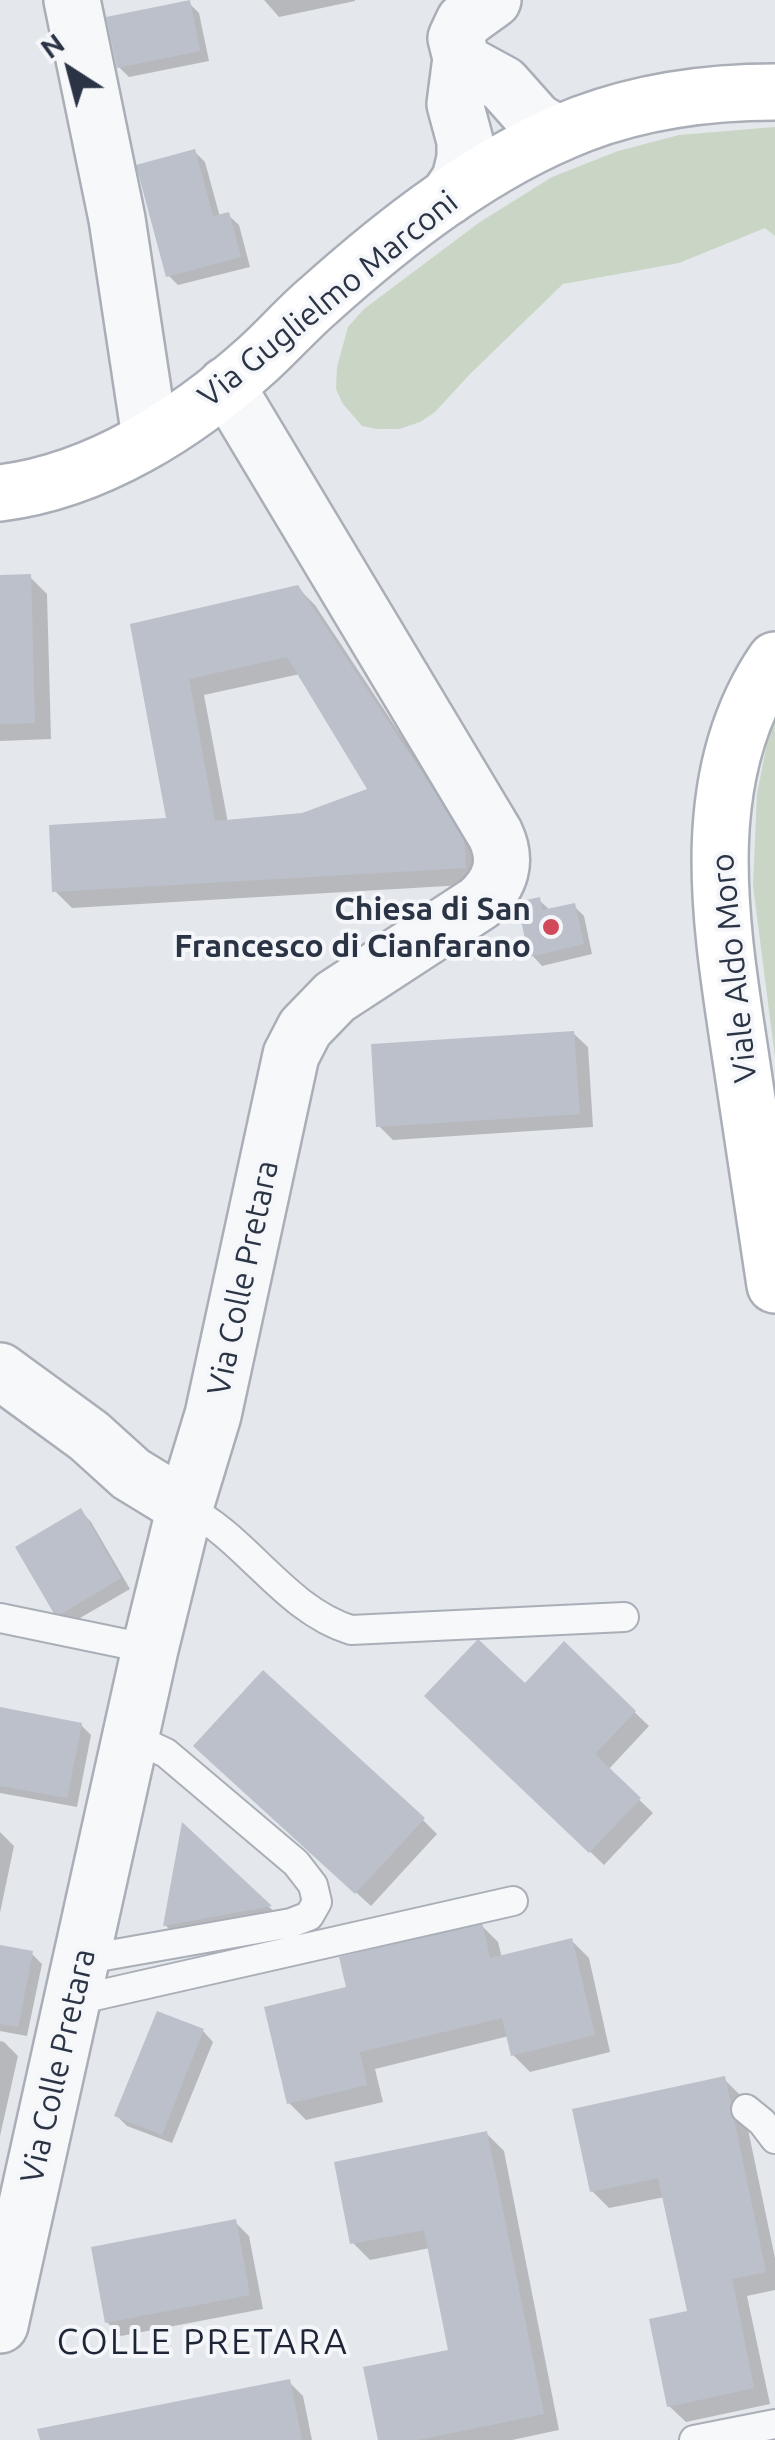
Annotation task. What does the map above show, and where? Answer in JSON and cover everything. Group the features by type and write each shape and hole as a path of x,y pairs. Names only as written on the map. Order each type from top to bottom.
{"main road":[{"name":"Via Guglielmo Marconi","path":"0,493 34,489 92,470 184,416 257,360 316,302 448,197 507,160 558,134 616,113 690,97 775,92"},
{"name":"Viale Aldo Moro","path":"775,660 746,714 729,765 719,875 724,946 775,1285"}],"street":[{"path":"72,0 117,219 150,437"},
{"path":"492,0 460,26 457,51 474,68 497,79 536,121 558,134"},
{"path":"448,197 465,165 465,141 455,104 461,58"},
{"path":"462,131 484,152 507,160 520,128 515,99"},
{"name":"Via Colle Pretara","path":"0,2326 150,1649 185,1506 213,1416 291,1055 305,1028 335,997 489,894 498,881 503,856 496,834 226,385"},
{"path":"0,1371 89,1436 131,1474 185,1506"}],"lane":[{"path":"185,1506 208,1518 306,1608 351,1630 624,1617"},
{"path":"0,1618 150,1649"},
{"path":"77,1980 292,1924 309,1916 317,1902 313,1885 296,1863 166,1753 130,1740"},
{"path":"77,1980 512,1902"},
{"path":"746,2109 775,2140"},
{"path":"694,2440 775,2424"}],"green space":[{"path":"775,127 775,236 765,228 679,263 563,284 435,412 420,422 399,429 362,426 343,404 336,389 337,367 348,327 364,309 480,222 552,177 618,151 679,135"},
{"path":"775,722 775,1057 753,886 757,794"}],"building":[{"path":"190,0 200,51 117,68 106,17"},
{"path":"195,149 213,216 229,212 241,257 166,277 136,165"},
{"path":"31,574 35,723 0,724 0,575"},
{"path":"298,585 464,836 466,868 52,892 49,825 166,818 130,624","holes":["287,657 367,789 302,813 215,821 189,679"]},
{"name":"Chiesa di San Francesco di Cianfarano","path":"540,897 542,910 575,903 584,944 529,957 517,902"},
{"path":"574,1031 580,1114 376,1127 371,1044"},
{"path":"81,1508 121,1578 56,1617 15,1547"},
{"path":"478,1639 525,1683 564,1641 636,1711 595,1754 641,1798 589,1853 424,1696"},
{"path":"263,1670 425,1818 355,1894 193,1746"},
{"path":"0,1707 82,1723 67,1798 0,1786"},
{"path":"182,1822 272,1906 163,1926"},
{"path":"482,1922 490,1958 572,1938 595,2035 511,2056 502,2018 360,2052 367,2085 287,2104 264,2007 346,1987 339,1957"},
{"path":"0,1945 33,1951 18,2027 0,2024"},
{"path":"157,2011 204,2029 162,2135 114,2116"},
{"path":"725,2076 766,2272 732,2279 754,2388 667,2407 649,2319 687,2311 658,2178 590,2192 572,2109"},
{"path":"487,2131 544,2414 418,2440 378,2440 363,2367 448,2350 424,2230 350,2244 334,2162"},
{"path":"236,2219 250,2295 105,2323 91,2247"},
{"path":"290,2379 302,2440 40,2440 37,2429"}],"place":[{"name":"Chiesa di San Francesco di Cianfarano","path":"551,927"}],"district":[{"name":"COLLE PRETARA","path":"203,2342"}]}
